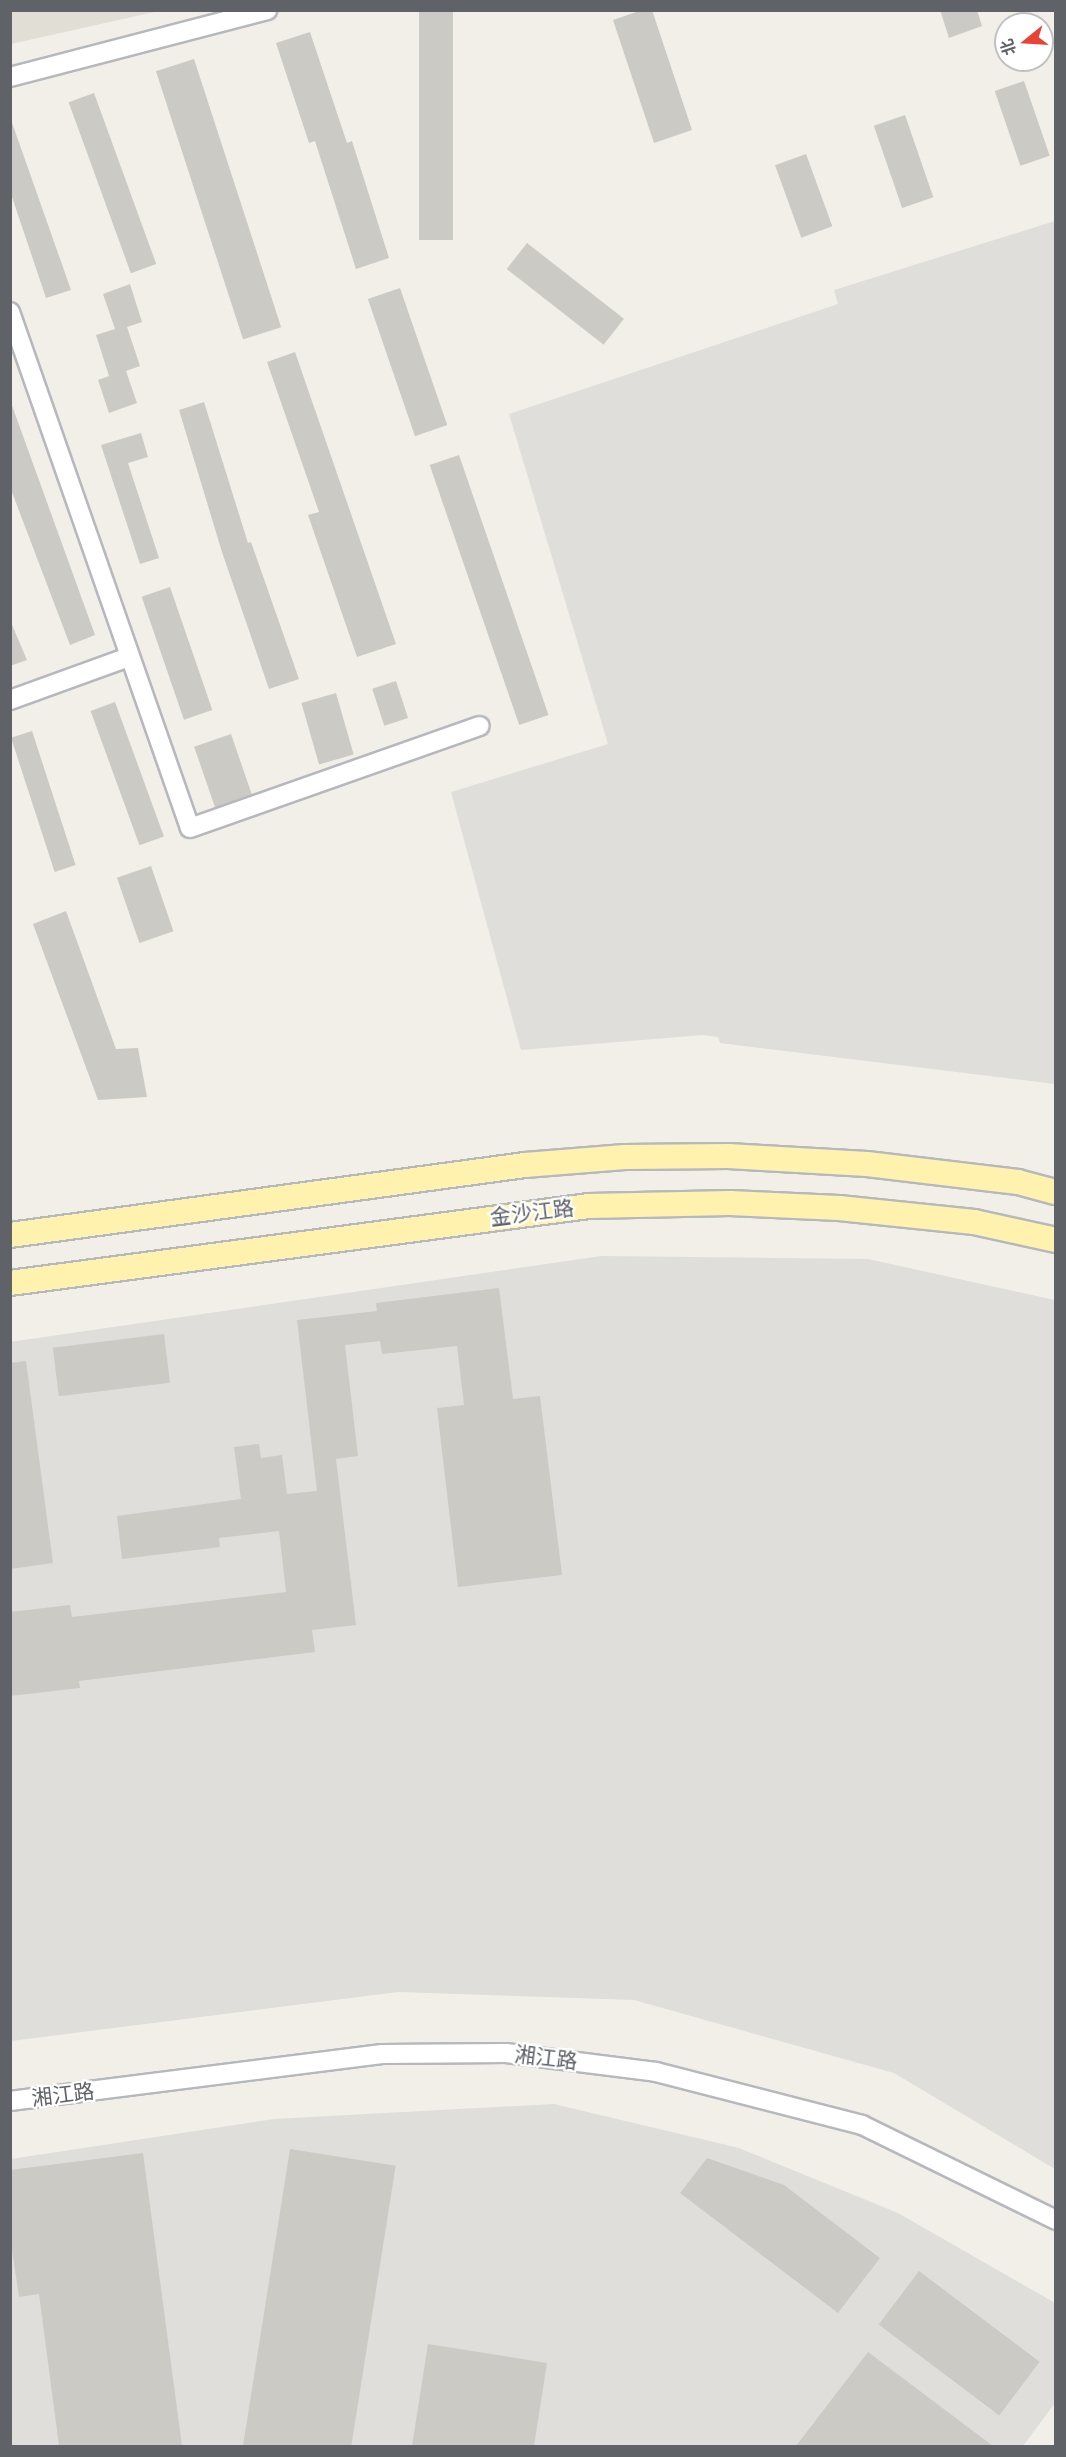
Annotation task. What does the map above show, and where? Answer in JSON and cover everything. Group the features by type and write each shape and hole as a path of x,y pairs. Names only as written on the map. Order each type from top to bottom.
{"main road":[{"path":"10,1235 525,1165 625,1157 728,1156 867,1164 1018,1182 1056,1192"},
{"name":"金沙江路","path":"10,1283 589,1206 730,1203 839,1208 974,1222 1056,1240"}],"street":[{"path":"10,77 267,10"},
{"path":"10,312 189,828 480,726"},
{"path":"10,700 129,657"},
{"name":"湘江路","path":"10,2101 382,2054 506,2054 656,2072 862,2125 1056,2220"}],"shaded area":[{"path":"11,10 159,10 159,11 11,44"},
{"path":"1055,221 1055,1084 720,1043 718,1037 703,1035 521,1050 451,792 608,744 509,414 838,304 834,290"},
{"path":"601,1256 868,1259 1055,1300 1055,2169 894,2073 634,2000 398,1992 11,2041 10,1342"},
{"path":"554,2104 739,2148 898,2213 1055,2303 1055,2403 1023,2446 11,2446 11,2159 274,2119"}],"building":[{"path":"419,10 453,10 453,240 419,240"},
{"path":"642,10 652,10 692,130 654,143 613,20"},
{"path":"940,10 977,10 982,26 949,38"},
{"path":"310,32 347,143 352,141 389,258 356,269 315,141 309,143 276,43"},
{"path":"194,59 281,327 243,340 156,71"},
{"path":"1024,81 1050,156 1020,166 995,91"},
{"path":"94,93 156,264 131,273 69,102"},
{"path":"905,115 933,197 902,208 874,126"},
{"path":"10,117 71,290 46,298 10,191"},
{"path":"806,154 832,226 801,238 775,165"},
{"path":"527,243 624,319 604,345 507,269"},
{"path":"130,284 142,322 127,327 140,366 126,371 137,403 109,413 98,380 109,376 96,335 115,329 103,294"},
{"path":"400,288 447,425 415,436 368,299"},
{"path":"295,352 396,644 357,657 308,515 319,512 267,362"},
{"path":"10,400 95,635 70,645 10,487"},
{"path":"204,402 248,543 251,542 299,679 269,689 222,552 179,410"},
{"path":"141,433 148,457 128,463 159,558 140,564 101,445"},
{"path":"459,455 549,715 519,725 430,465"},
{"path":"170,587 212,710 184,720 142,597"},
{"path":"10,620 27,660 10,666"},
{"path":"396,681 408,718 384,726 372,689"},
{"path":"336,693 354,755 319,764 301,703"},
{"path":"115,702 164,836 139,845 91,711"},
{"path":"32,731 76,865 55,872 11,738"},
{"path":"231,734 252,795 215,807 194,747"},
{"path":"151,866 173,931 139,943 117,878"},
{"path":"66,911 116,1049 138,1048 147,1097 98,1100 33,924"},
{"path":"499,1288 513,1399 540,1396 562,1575 458,1587 437,1408 464,1405 457,1346 382,1354 380,1341 345,1345 358,1456 336,1459 356,1625 312,1630 315,1652 79,1681 80,1688 10,1696 10,1612 70,1605 72,1617 286,1592 279,1531 219,1538 220,1547 122,1559 117,1516 241,1499 234,1447 259,1444 261,1458 282,1455 287,1494 317,1491 297,1320 377,1311 376,1303"},
{"path":"164,1334 170,1383 59,1396 53,1348"},
{"path":"26,1361 53,1563 10,1569 10,1363"},
{"path":"290,2149 396,2166 351,2446 243,2446"},
{"path":"143,2153 182,2446 59,2446 39,2294 19,2297 10,2236 10,2170"},
{"path":"707,2158 784,2185 880,2258 838,2313 680,2193"},
{"path":"919,2271 1040,2362 999,2415 879,2325"},
{"path":"428,2344 547,2363 534,2446 412,2446"},
{"path":"868,2352 993,2446 796,2446"}]}
